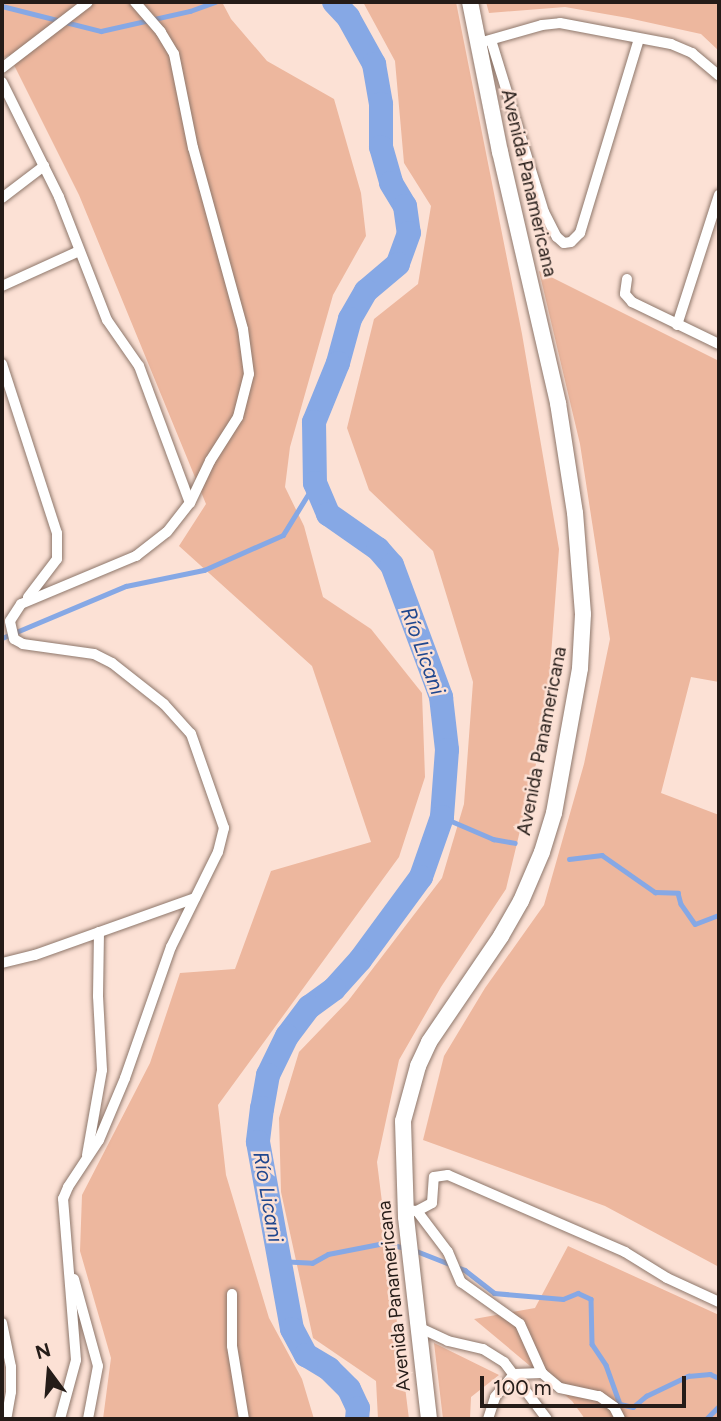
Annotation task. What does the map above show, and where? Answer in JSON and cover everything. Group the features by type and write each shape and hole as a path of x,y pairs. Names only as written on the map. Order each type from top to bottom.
{"main road":[{"name":"Avenida Panamericana","path":"429,1419 416,1326 410,1264 410,1213 402,1142 409,1094 429,1042 501,936 521,901 542,852 554,813 580,668 581,569 558,403 484,41 470,2"}],"street":[{"path":"2,68 88,2"},
{"path":"21,604 136,556 167,532 190,503 209,461 238,417 249,374 247,352 193,148 174,54 161,32 135,2"},
{"path":"639,39 580,233 571,242 564,243 557,237 544,212 484,41 542,25 560,23 671,44 692,53 719,76"},
{"path":"2,82 44,166 107,320 138,366 190,503"},
{"path":"2,198 44,166"},
{"path":"677,325 719,195"},
{"path":"2,286 79,251"},
{"path":"627,279 625,294 632,302 719,344"},
{"path":"2,364 57,533 57,559 52,569 21,604 10,621 14,639 36,647 73,649 112,663 164,704 191,734 224,828 218,852 171,947 125,1078 85,1164 68,1187 63,1199 76,1360 60,1419"},
{"path":"2,963 195,898"},
{"path":"85,1164 102,1070 98,996 99,932"},
{"path":"621,1419 614,1407 599,1396 560,1388 542,1373 520,1324 461,1282 448,1252 410,1213 432,1203 434,1177 448,1175 625,1252 667,1278 719,1302"},
{"path":"66,1256 93,1337 99,1366 88,1419"},
{"path":"232,1294 232,1346 244,1419"},
{"path":"2,1323 11,1367 11,1392 6,1419"},
{"path":"416,1326 448,1342 484,1349 504,1362 547,1419"},
{"path":"488,1419 495,1397 514,1374 542,1373"}],"shaded area":[{"path":"2,2 222,2 231,19 267,61 334,99 361,193 366,236 333,295 290,447 285,487 304,526 323,597 371,629 422,693 425,777 399,857 218,1105 226,1175 269,1318 302,1379 314,1419 103,1419 111,1358 80,1251 82,1195 150,1063 180,973 235,969 271,871 371,842 312,666 179,546 206,504 79,195 9,55 2,59"},
{"path":"363,2 456,2 522,334 559,549 546,722 506,889 441,987 399,1060 377,1162 409,1419 378,1419 376,1381 313,1338 281,1192 279,1118 299,1052 348,1001 442,878 464,804 473,682 433,551 369,490 347,428 374,319 418,284 431,206 404,163 395,61"},
{"path":"486,2 719,2 719,51 701,34 628,18 565,7 489,13"},
{"path":"539,271 719,361 719,682 691,677 661,793 719,815 719,1267 605,1206 423,1140 444,1056 485,988 544,905 584,764 610,639 580,444"},
{"path":"568,1246 719,1315 719,1419 585,1419 572,1401 474,1319 535,1308"},
{"path":"434,1343 499,1375 471,1397 470,1419 443,1419"}],"waterway":[{"path":"2,6 101,31 190,11 215,2"},
{"name":"Río Licani","path":"334,2 348,17 374,64 381,104 381,147 391,183 405,206 409,233 398,264 366,291 350,319 338,363 314,422 315,483 328,514 378,549 392,565 441,697 447,750 442,817 421,877 360,960 334,989 309,1007 287,1036 268,1075 262,1108 258,1142 292,1329 306,1355 329,1369 349,1389 358,1408 357,1419"},
{"path":"2,638 126,586 204,570 283,535 315,483"},
{"path":"442,817 493,839 515,843"},
{"path":"569,859 602,855 655,892 678,893 681,904 695,924 719,915"},
{"path":"278,1261 312,1263 328,1254 384,1243 406,1248"},
{"path":"414,1250 465,1270 494,1293 563,1299 578,1293 591,1299 592,1344 606,1365 620,1404 633,1407 646,1396 688,1376 710,1374 719,1378"},
{"path":"706,1419 719,1406"}]}
